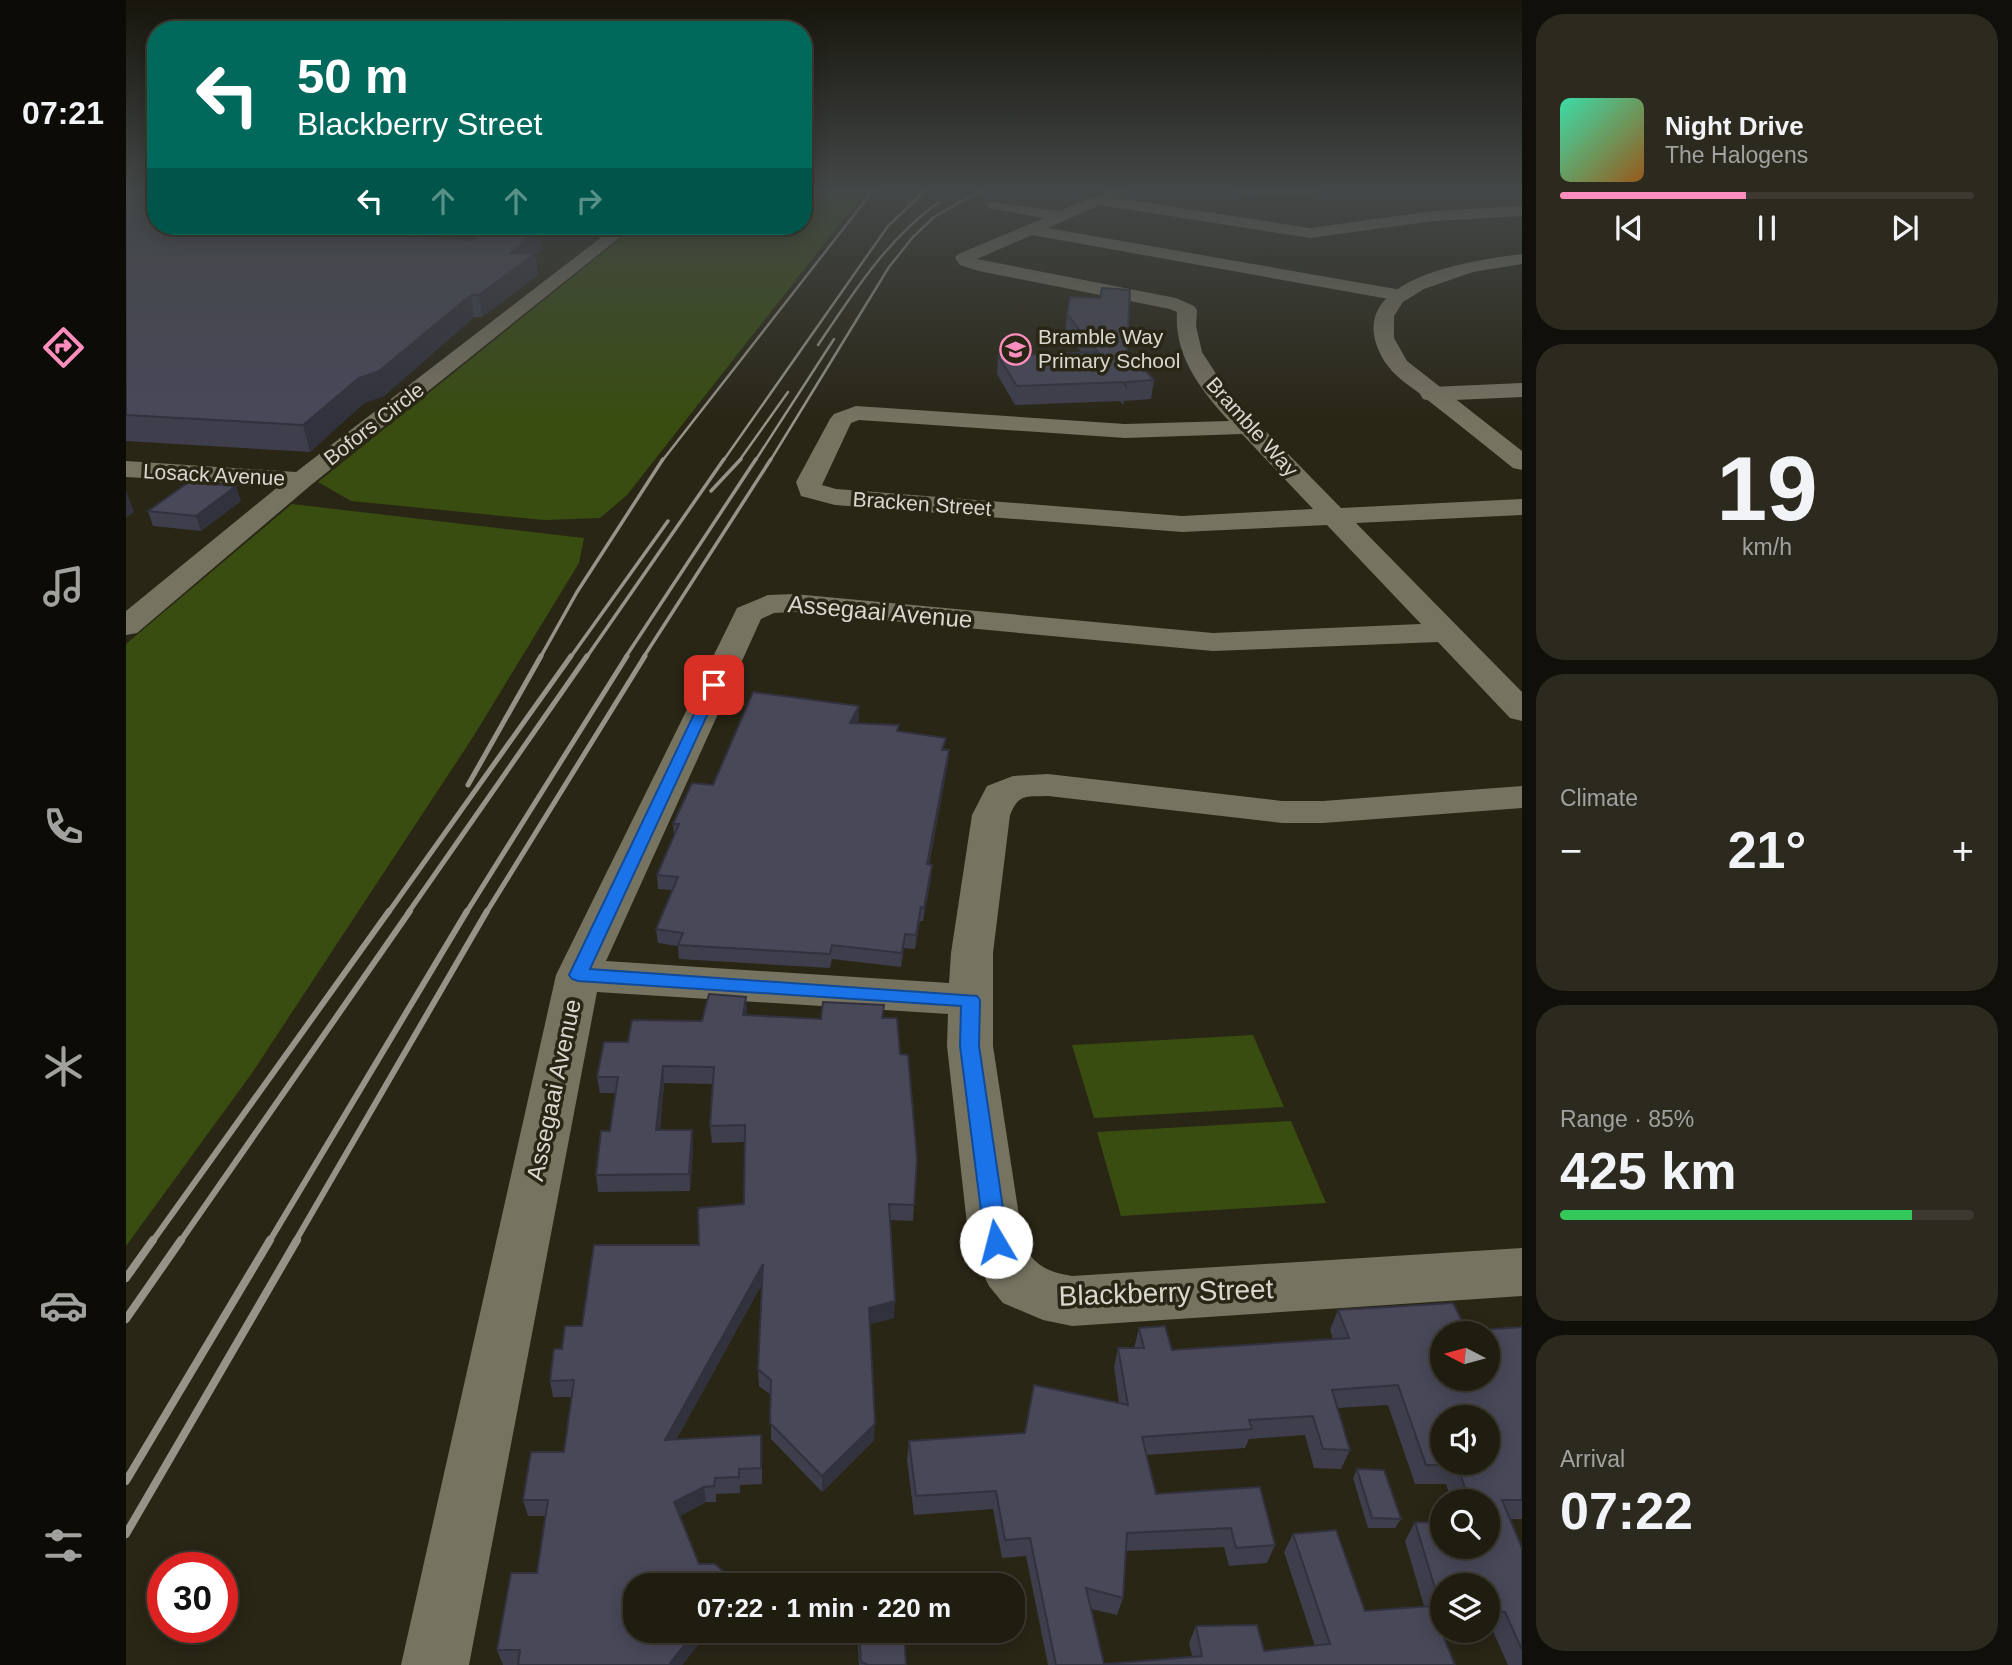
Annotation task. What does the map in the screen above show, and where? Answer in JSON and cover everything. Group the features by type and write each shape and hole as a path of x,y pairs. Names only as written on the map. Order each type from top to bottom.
{"street":[{"name":"Bofors Circle","path":"126,626 302,480 575,266"},
{"name":"Bramble Way","path":"978,266 1177,304 1187,310 1184,331 1191,355 1230,408 1522,712"},
{"path":"1234,266 1400,295"},
{"path":"1487,266 1443,274 1400,295 1386,310 1383,319 1384,343 1398,365 1431,394 1522,463"},
{"path":"1431,394 1522,390"},
{"name":"Bracken Street","path":"1248,427 1125,430 856,413 842,419 809,482 810,490 835,497 1170,524 1522,507"},
{"name":"Losack Avenue","path":"126,470 302,480"},
{"name":"Assegaai Avenue","path":"435,1665 578,975 748,614 756,608 794,603 1213,642 1445,632"},
{"name":"Blackberry Street","path":"1522,797 1282,812 1048,785 1013,788 1000,794 991,815 972,953 970,1046 996,1242 1007,1269 1024,1287 1046,1297 1072,1301 1522,1272"},
{"path":"578,975 971,1000"}],"green space":[{"path":"587,266 807,266 627,495 600,518 544,520 351,501 318,482"},
{"path":"292,504 584,538 579,563 473,737 252,1073 126,1246 126,644"},
{"path":"1253,1035 1284,1107 1094,1118 1072,1045"},
{"path":"1291,1121 1326,1203 1121,1216 1097,1132"}],"building":[{"path":"126,266 519,266 479,295 471,295 379,371 359,378 303,425 126,415"},
{"path":"1102,288 1130,290 1127,351 1154,380 1126,382 1126,386 1123,382 1017,386 998,356 1098,352 1067,314 1070,297 1100,298"},
{"path":"189,482 236,486 196,516 148,511"},
{"path":"753,692 859,706 850,723 899,725 897,731 946,738 942,750 949,750 927,864 932,865 924,908 921,907 916,935 905,934 902,953 832,945 830,954 678,945 683,933 656,929 678,877 657,875 679,824 673,824 692,783 713,785"},
{"path":"709,994 746,997 743,1015 821,1019 823,1002 884,1005 882,1018 897,1018 900,1054 908,1055 917,1159 914,1205 889,1204 895,1301 869,1308 875,1424 822,1476 770,1423 771,1380 758,1369 763,1264 665,1440 761,1435 761,1468 739,1469 739,1477 715,1478 714,1486 704,1487 674,1502 699,1564 715,1564 725,1573 623,1573 623,1643 686,1643 670,1663 672,1665 518,1665 520,1650 497,1650 511,1573 537,1573 548,1500 523,1500 531,1452 564,1452 574,1380 550,1381 554,1349 562,1349 565,1326 582,1326 594,1245 699,1245 698,1208 744,1204 745,1125 710,1126 714,1067 663,1066 656,1130 692,1130 689,1174 596,1175 601,1131 610,1131 618,1077 597,1077 604,1042 628,1042 632,1020 702,1021"},
{"path":"1453,1303 1462,1321 1430,1321 1430,1391 1500,1391 1500,1329 1522,1327 1522,1500 1502,1500 1522,1548 1522,1650 1505,1612 1500,1612 1500,1573 1430,1573 1415,1522 1430,1523 1430,1559 1500,1559 1500,1489 1465,1489 1461,1475 1500,1475 1500,1405 1430,1405 1430,1465 1426,1465 1398,1385 1332,1390 1350,1450 1323,1449 1313,1416 1249,1420 1252,1429 1142,1437 1156,1494 1260,1487 1275,1545 1236,1548 1231,1528 1127,1533 1123,1598 1086,1588 1104,1664 1202,1656 1196,1626 1257,1625 1264,1651 1330,1644 1293,1534 1336,1530 1365,1611 1430,1606 1430,1643 1446,1643 1455,1665 1056,1665 1030,1538 1005,1540 996,1491 916,1496 909,1441 1025,1433 1034,1385 1128,1405 1118,1348 1144,1348 1139,1328 1165,1326 1172,1350 1349,1338 1338,1310"},
{"path":"1357,1469 1384,1470 1401,1519 1372,1518"},
{"path":"860,1643 905,1643 906,1665 868,1665 861,1662"}],"railway":[{"path":"662,461 814,266"},
{"path":"723,461 860,266"},
{"path":"818,345 874,266"},
{"path":"770,461 890,266"},
{"path":"755,461 834,339"},
{"path":"739,461 788,392"},
{"path":"540,658 577,592 663,459"},
{"path":"586,658 724,459"},
{"path":"711,491 741,459"},
{"path":"625,658 756,459"},
{"path":"643,658 771,459"},
{"path":"570,658 668,521"},
{"path":"468,785 541,656"},
{"path":"388,913 571,656"},
{"path":"408,913 587,656"},
{"path":"466,913 627,656"},
{"path":"486,913 645,656"},
{"path":"152,1242 389,911"},
{"path":"180,1242 410,911"},
{"path":"269,1242 467,911"},
{"path":"295,1242 487,911"},
{"path":"126,1278 153,1240"},
{"path":"126,1319 181,1240"},
{"path":"126,1481 270,1240"},
{"path":"126,1534 297,1240"}],"place":[{"name":"Bramble Way Primary School","path":"1015,349"}],"route":[{"path":"714,685 578,975 971,1000 970,1046 996,1242"}]}
